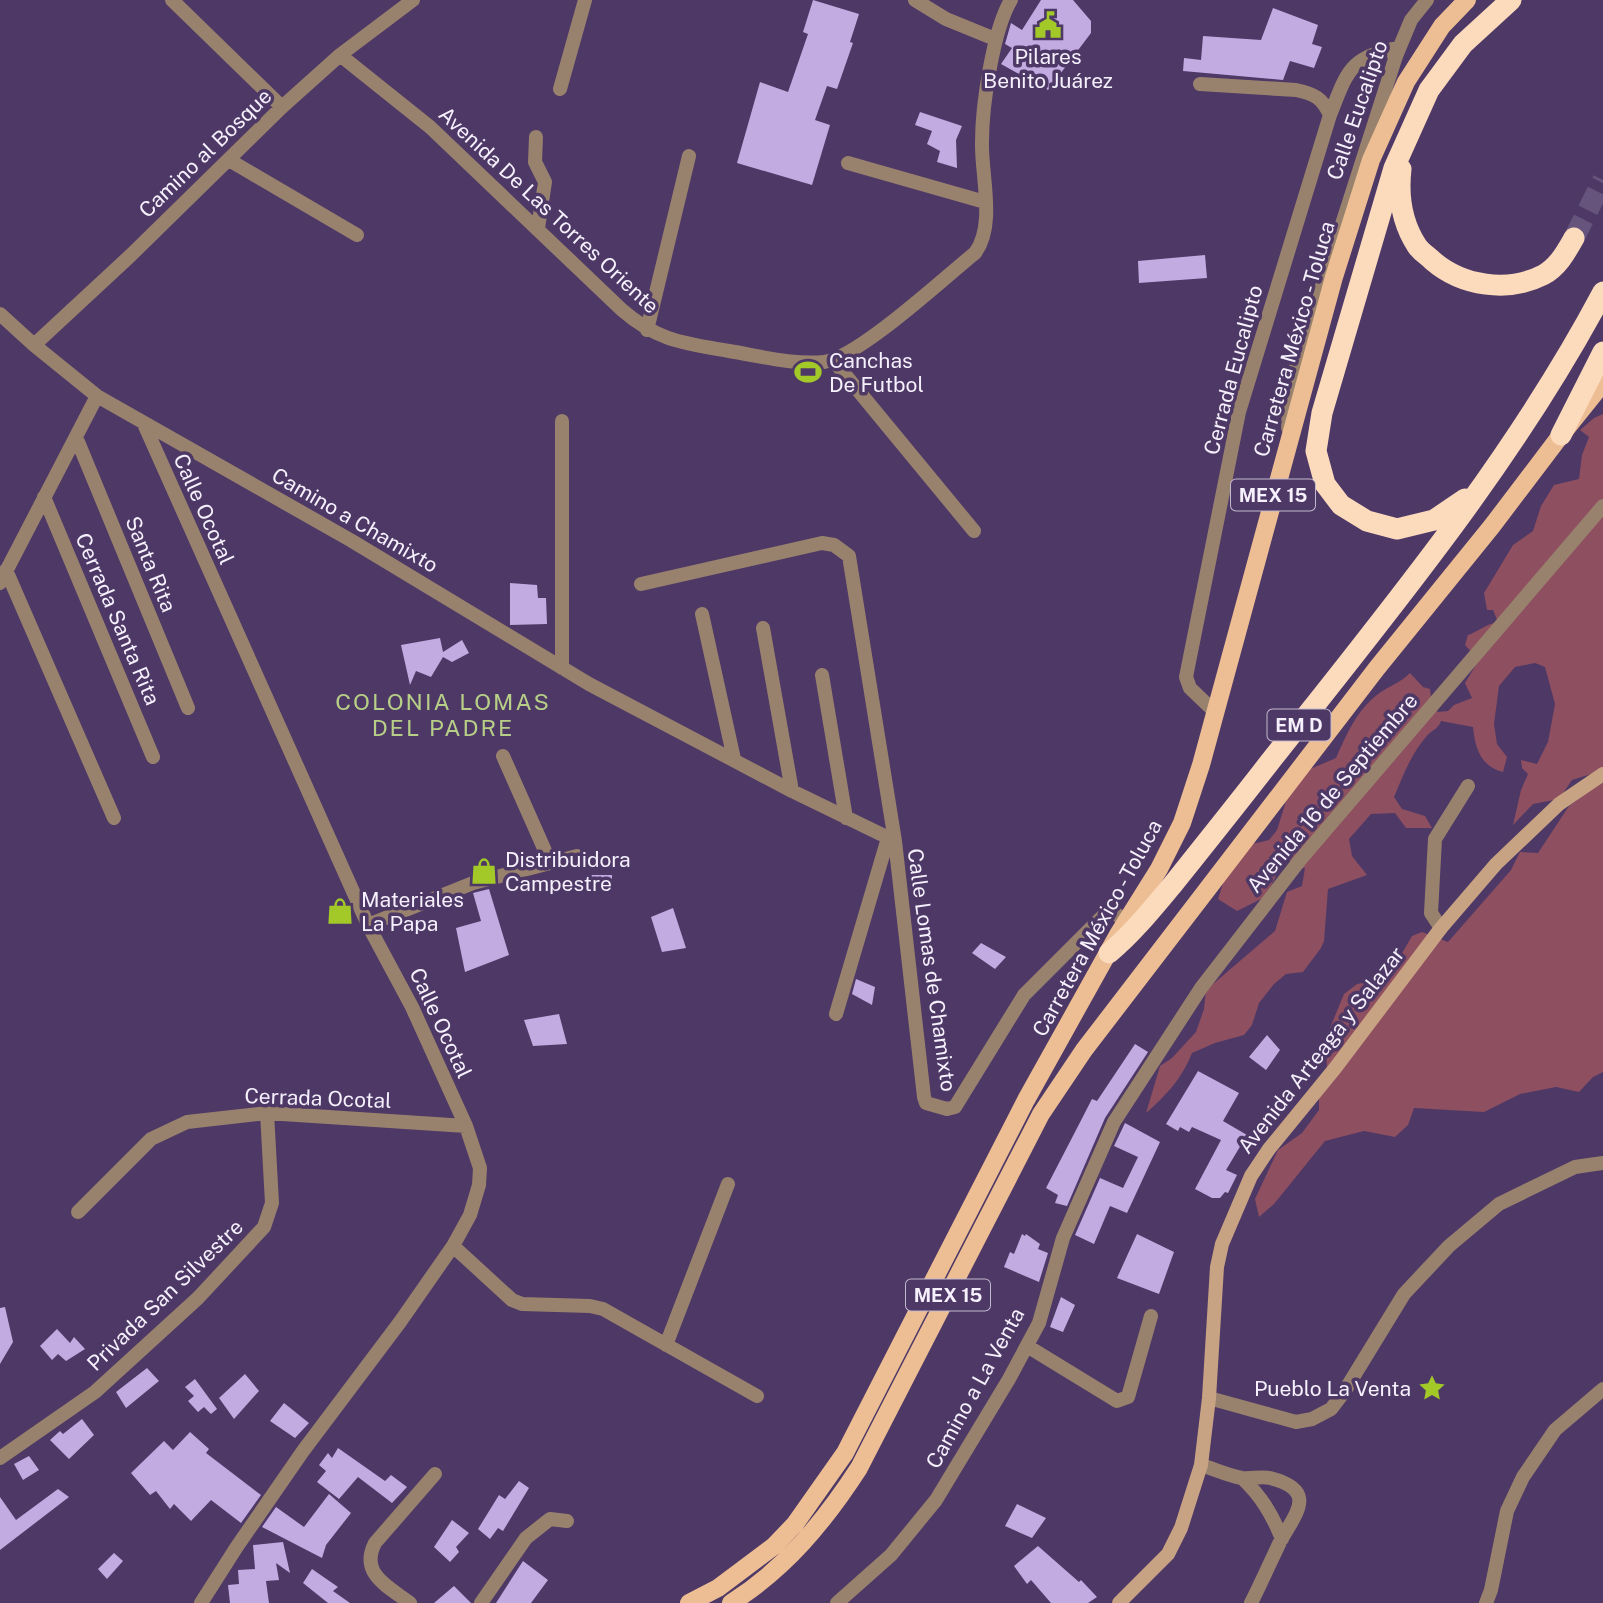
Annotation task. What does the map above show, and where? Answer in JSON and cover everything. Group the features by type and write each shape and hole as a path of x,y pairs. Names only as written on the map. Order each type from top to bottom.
{"highway":[{"path":"1479,490 1434,520 1397,529 1367,521 1341,505 1325,484 1316,451 1322,413 1394,168 1429,90 1464,44 1511,0"},
{"path":"1404,146 1399,185 1403,217 1418,248 1444,270 1477,284 1513,285 1544,274 1563,258 1574,238"},
{"name":"EM D","path":"1109,953 1137,928 1191,863 1397,601 1479,490 1549,383 1603,292"},
{"path":"1561,435 1603,352"}],"main road":[{"name":"Carretera México - Toluca","path":"689,1603 718,1588 774,1546 795,1524 845,1453 996,1156 1126,922 1159,869 1182,823 1334,277 1371,160 1406,82 1442,26 1467,0"},
{"name":"MEX 15","path":"731,1603 753,1589 804,1544 859,1468 1041,1114 1084,1050 1377,667 1492,526 1603,383"}],"street":[{"path":"172,0 282,107"},
{"name":"Camino al Bosque","path":"34,345 282,107 340,55 413,0"},
{"path":"560,89 585,0"},
{"path":"915,0 946,19 996,39"},
{"path":"974,531 833,360 884,328 975,253 985,236 983,122 996,39 1011,0"},
{"name":"Calle Eucalipto","path":"1288,442 1290,386 1399,48 1410,20 1427,0"},
{"name":"Cerrada Eucalipto","path":"1214,712 1190,688 1186,677 1239,412 1330,116 1346,76 1354,65 1369,56 1399,48"},
{"name":"Avenida De Las Torres Oriente","path":"340,55 430,127 622,310 647,330 678,341 770,357 796,361 833,360"},
{"path":"1200,84 1310,93 1319,96 1330,116"},
{"path":"536,137 535,162 545,182 538,228"},
{"path":"647,330 689,156"},
{"path":"229,160 357,235"},
{"path":"848,163 985,202"},
{"name":"Camino a Chamixto","path":"0,314 97,396 352,541 589,684"},
{"path":"97,396 3,576 114,818"},
{"path":"562,421 562,668"},
{"name":"Calle Ocotal","path":"144,424 368,925 412,1007 466,1126 480,1168 479,1185 470,1215 453,1247 303,1451 201,1603"},
{"name":"Santa Rita","path":"76,437 188,708"},
{"name":"Cerrada Santa Rita","path":"44,497 153,757"},
{"name":"Avenida 16 de Septiembre","path":"1114,1122 1201,988 1300,860 1603,506"},
{"path":"641,584 822,544 834,545 849,556 891,840 836,1014"},
{"path":"702,614 734,759"},
{"path":"763,628 792,791"},
{"path":"822,675 846,818"},
{"name":"Calle Lomas de Chamixto","path":"589,684 891,840 926,1102 947,1109 955,1107 1024,995 1110,909 1126,922"},
{"path":"503,756 550,862"},
{"name":"Avenida Arteaga y Salazar","path":"1119,1603 1168,1553 1181,1528 1201,1465 1209,1398 1217,1267 1222,1244 1251,1176 1269,1149 1336,1067 1441,928 1496,864 1550,813 1603,775"},
{"path":"1441,928 1431,913 1435,839 1468,786"},
{"path":"368,925 473,883 577,856"},
{"name":"Cerrada Ocotal","path":"78,1212 151,1139 165,1131 195,1121 267,1113 466,1126"},
{"name":"Privada San Silvestre","path":"0,1458 95,1392 198,1298 264,1227 272,1203 267,1113"},
{"name":"Camino a La Venta","path":"837,1603 891,1555 936,1500 1027,1346 1043,1311 1063,1238 1114,1122"},
{"path":"1209,1398 1296,1422 1312,1419 1331,1409 1404,1294 1449,1246 1499,1204 1575,1167 1603,1163"},
{"path":"666,1345 728,1184"},
{"path":"453,1247 512,1300 522,1304 590,1306 603,1309 757,1396"},
{"path":"1027,1346 1117,1401 1128,1397 1151,1316"},
{"path":"1486,1603 1507,1511 1523,1477 1555,1430 1603,1389"},
{"path":"1201,1465 1242,1478 1268,1478 1293,1489 1298,1497 1296,1519 1282,1539 1251,1603"},
{"path":"410,1603 381,1581 370,1564 370,1552 435,1474"},
{"path":"1242,1478 1261,1496 1282,1539"},
{"path":"481,1603 526,1538 550,1520 567,1521"}],"shaded area":[{"path":"1603,414 1603,774 1601,771 1572,780 1559,799 1533,804 1513,825 1521,790 1528,774 1522,768 1521,760 1537,764 1548,742 1555,704 1545,667 1535,663 1515,667 1499,686 1494,724 1497,744 1507,757 1503,772 1489,766 1480,756 1473,727 1441,721 1416,751 1394,797 1402,809 1425,816 1432,828 1406,828 1395,813 1371,814 1349,839 1352,856 1367,875 1328,889 1324,941 1303,972 1286,974 1274,984 1259,1003 1252,1025 1244,1035 1192,1053 1173,1086 1146,1113 1160,1066 1172,1058 1196,1032 1204,1009 1206,990 1275,931 1287,892 1302,886 1305,868 1294,869 1287,855 1265,897 1237,911 1218,899 1231,858 1244,846 1269,840 1277,830 1292,782 1308,770 1336,758 1358,715 1382,691 1410,673 1423,687 1430,689 1428,704 1438,712 1448,711 1454,705 1472,698 1465,683 1479,660 1465,645 1468,635 1498,622 1493,610 1487,610 1484,593 1513,545 1533,531 1541,506 1554,485 1579,479 1582,455 1589,437 1580,430"},
{"path":"1603,781 1603,1072 1593,1077 1579,1092 1556,1087 1520,1094 1484,1112 1414,1108 1408,1125 1395,1137 1364,1131 1325,1141 1274,1204 1259,1217 1255,1199 1278,1150 1302,1133 1319,1110 1319,1088 1327,1068 1325,1040 1344,994 1357,984 1387,979 1412,936 1422,932 1448,942 1511,870 1520,852 1538,853 1569,806"}],"building":[{"path":"813,0 859,14 850,42 853,43 837,89 827,86 815,120 830,125 812,185 737,163 760,82 788,92 808,34 803,32"},
{"path":"1041,0 1073,0 1091,21 1091,33 1048,90 1001,64 1012,48 1005,44 1011,23 1022,30"},
{"path":"1273,8 1318,25 1312,44 1322,47 1314,68 1290,61 1283,80 1183,71 1184,58 1201,60 1203,36 1261,40"},
{"path":"920,112 962,126 956,140 957,168 937,162 940,151 927,144 932,131 915,125"},
{"path":"1205,255 1207,278 1139,283 1138,261"},
{"path":"510,583 537,585 538,598 546,598 547,624 510,625"},
{"path":"440,638 443,652 462,640 469,653 452,662 443,657 431,677 416,671 410,685 401,645"},
{"path":"589,875 612,875 612,892 589,888"},
{"path":"489,889 509,955 465,972 456,928 481,921 473,893"},
{"path":"673,908 686,948 662,952 651,917"},
{"path":"981,943 1006,957 995,969 972,953"},
{"path":"856,979 875,987 872,1005 852,994"},
{"path":"559,1014 567,1044 533,1046 524,1020"},
{"path":"1267,1035 1280,1050 1266,1070 1249,1057"},
{"path":"1135,1044 1148,1052 1105,1118 1067,1206 1055,1203 1058,1195 1046,1188 1092,1099 1097,1101"},
{"path":"1198,1071 1239,1093 1223,1121 1247,1135 1226,1170 1237,1175 1228,1193 1225,1192 1220,1198 1212,1198 1195,1189 1221,1140 1192,1127 1189,1132 1180,1127 1178,1131 1166,1124"},
{"path":"1125,1123 1160,1142 1127,1213 1110,1206 1094,1244 1075,1235 1100,1178 1123,1188 1138,1157 1114,1146"},
{"path":"1022,1234 1040,1244 1038,1249 1048,1253 1039,1282 1004,1267 1010,1252 1014,1254"},
{"path":"1137,1234 1174,1252 1159,1294 1117,1278"},
{"path":"1061,1297 1075,1305 1063,1332 1050,1327"},
{"path":"5,1307 13,1342 0,1364 0,1308"},
{"path":"57,1329 70,1343 74,1337 85,1349 66,1361 58,1354 52,1360 40,1346"},
{"path":"147,1368 159,1381 126,1408 116,1392"},
{"path":"245,1374 259,1391 234,1419 219,1398"},
{"path":"195,1379 217,1409 211,1414 204,1407 198,1412 188,1401 194,1396 185,1387"},
{"path":"284,1403 309,1423 295,1438 270,1421"},
{"path":"82,1419 94,1435 69,1459 50,1440 60,1431 63,1434"},
{"path":"190,1432 209,1449 206,1453 261,1495 241,1523 211,1500 191,1521 174,1504 170,1509 156,1491 150,1495 131,1473 164,1441 173,1450"},
{"path":"338,1448 385,1481 391,1475 407,1487 392,1503 358,1477 339,1499 317,1482 326,1471 319,1465 328,1453 332,1458"},
{"path":"29,1456 39,1470 23,1480 14,1464"},
{"path":"519,1481 529,1488 503,1531 498,1528 490,1539 478,1529 499,1495 505,1499"},
{"path":"58,1489 69,1497 0,1550 0,1497 16,1520"},
{"path":"329,1494 351,1513 326,1545 322,1558 262,1527 276,1507 304,1527"},
{"path":"1017,1504 1046,1518 1032,1538 1005,1526"},
{"path":"452,1520 469,1533 456,1547 459,1552 450,1562 434,1547"},
{"path":"283,1542 290,1573 276,1563 279,1580 266,1581 269,1603 230,1603 228,1585 239,1584 238,1570 255,1569 253,1545"},
{"path":"1038,1546 1079,1582 1081,1580 1097,1597 1088,1603 1051,1603 1031,1580 1027,1584 1014,1566"},
{"path":"114,1553 123,1561 107,1579 98,1569"},
{"path":"523,1561 548,1580 531,1603 496,1603"},
{"path":"312,1569 338,1587 333,1591 350,1603 328,1603 303,1583"},
{"path":"454,1586 471,1603 434,1603"}],"tunnel":[{"path":"1574,238 1603,180"}],"place":[{"name":"Pilares Benito Juárez","path":"1048,25"},
{"name":"Canchas De Futbol","path":"808,372"},
{"name":"Distribuidora Campestre","path":"484,871"},
{"name":"Materiales La Papa","path":"340,911"},
{"name":"Pueblo La Venta","path":"1432,1388"}],"district":[{"name":"COLONIA LOMAS DEL PADRE","path":"443,714"}]}
